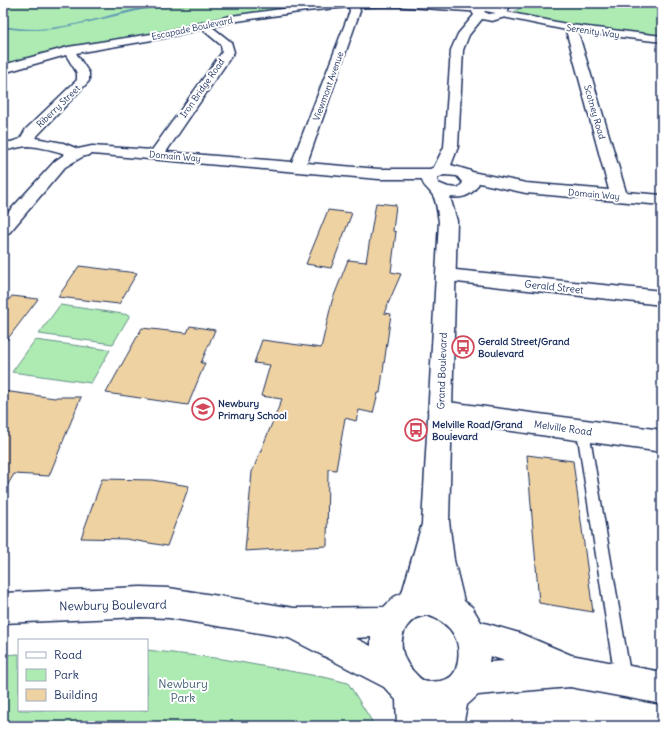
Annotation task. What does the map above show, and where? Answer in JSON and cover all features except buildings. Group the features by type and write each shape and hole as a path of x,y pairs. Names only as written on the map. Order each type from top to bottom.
{"street":[{"name":"Escapade Boulevard","path":"3,69 36,58 68,50 164,35 231,19 290,10 354,4 398,3 481,11 500,11"},
{"name":"Viewmont Avenue","path":"298,168 355,11 354,4"},
{"path":"435,180 451,147 457,50 461,39 481,11 500,11"},
{"path":"468,29 500,11"},
{"name":"Serenity Way","path":"500,11 524,19 571,28 662,39"},
{"name":"Iron Bridge Road","path":"156,155 228,52 227,44 205,26"},
{"name":"Scotney Road","path":"571,28 619,196"},
{"name":"Riberry Street","path":"28,141 27,139 31,132 83,81 83,73 68,50"},
{"name":"Riberry Street","path":"3,146 12,146 28,141 58,146 77,154"},
{"path":"451,147 465,182"},
{"name":"Domain Way","path":"3,229 60,164 77,154 98,150 435,180"},
{"path":"435,180 450,170 465,182"},
{"path":"435,180 453,193 465,182"},
{"name":"Grand Boulevard","path":"435,180 442,198 448,221 435,521 440,560 451,608"},
{"name":"Domain Way","path":"465,182 662,200"},
{"name":"Grand Boulevard","path":"448,221 465,182"},
{"name":"Gerald Street","path":"446,276 662,298"},
{"name":"Melville Road","path":"440,412 662,441"},
{"name":"Grand Boulevard","path":"415,602 435,521"},
{"path":"414,726 403,684 388,662 385,648 386,634 390,622 397,612 405,606 415,602 427,600 439,602 451,608 459,615 471,635 475,650 474,666 456,700"},
{"name":"Newbury Boulevard","path":"3,608 161,602 294,623 390,622"},
{"name":"Newbury Boulevard","path":"294,623 403,684"},
{"path":"471,635 519,649 571,671 662,688"},
{"path":"403,684 426,698 456,700 522,677 571,671"}],"lane":[{"path":"583,431 623,681"}],"green space":[{"path":"3,3 335,3 279,10 188,29 71,48 48,53 3,67"},
{"path":"527,3 662,3 662,37 572,27 511,14"},
{"path":"60,305 130,315 113,344 39,334"},
{"path":"35,340 110,350 91,383 12,372"},
{"name":"Newbury Park","path":"148,650 223,659 348,683 373,723 372,726 3,726 3,655 18,654 18,711 148,711"}],"waterway":[{"path":"3,27 37,30 55,28 141,9 190,3"}],"place":[{"name":"Gerald Street/Grand Boulevard","path":"463,347"},
{"name":"Newbury Primary School","path":"203,409"},
{"name":"Melville Road/Grand Boulevard","path":"416,430"}]}
